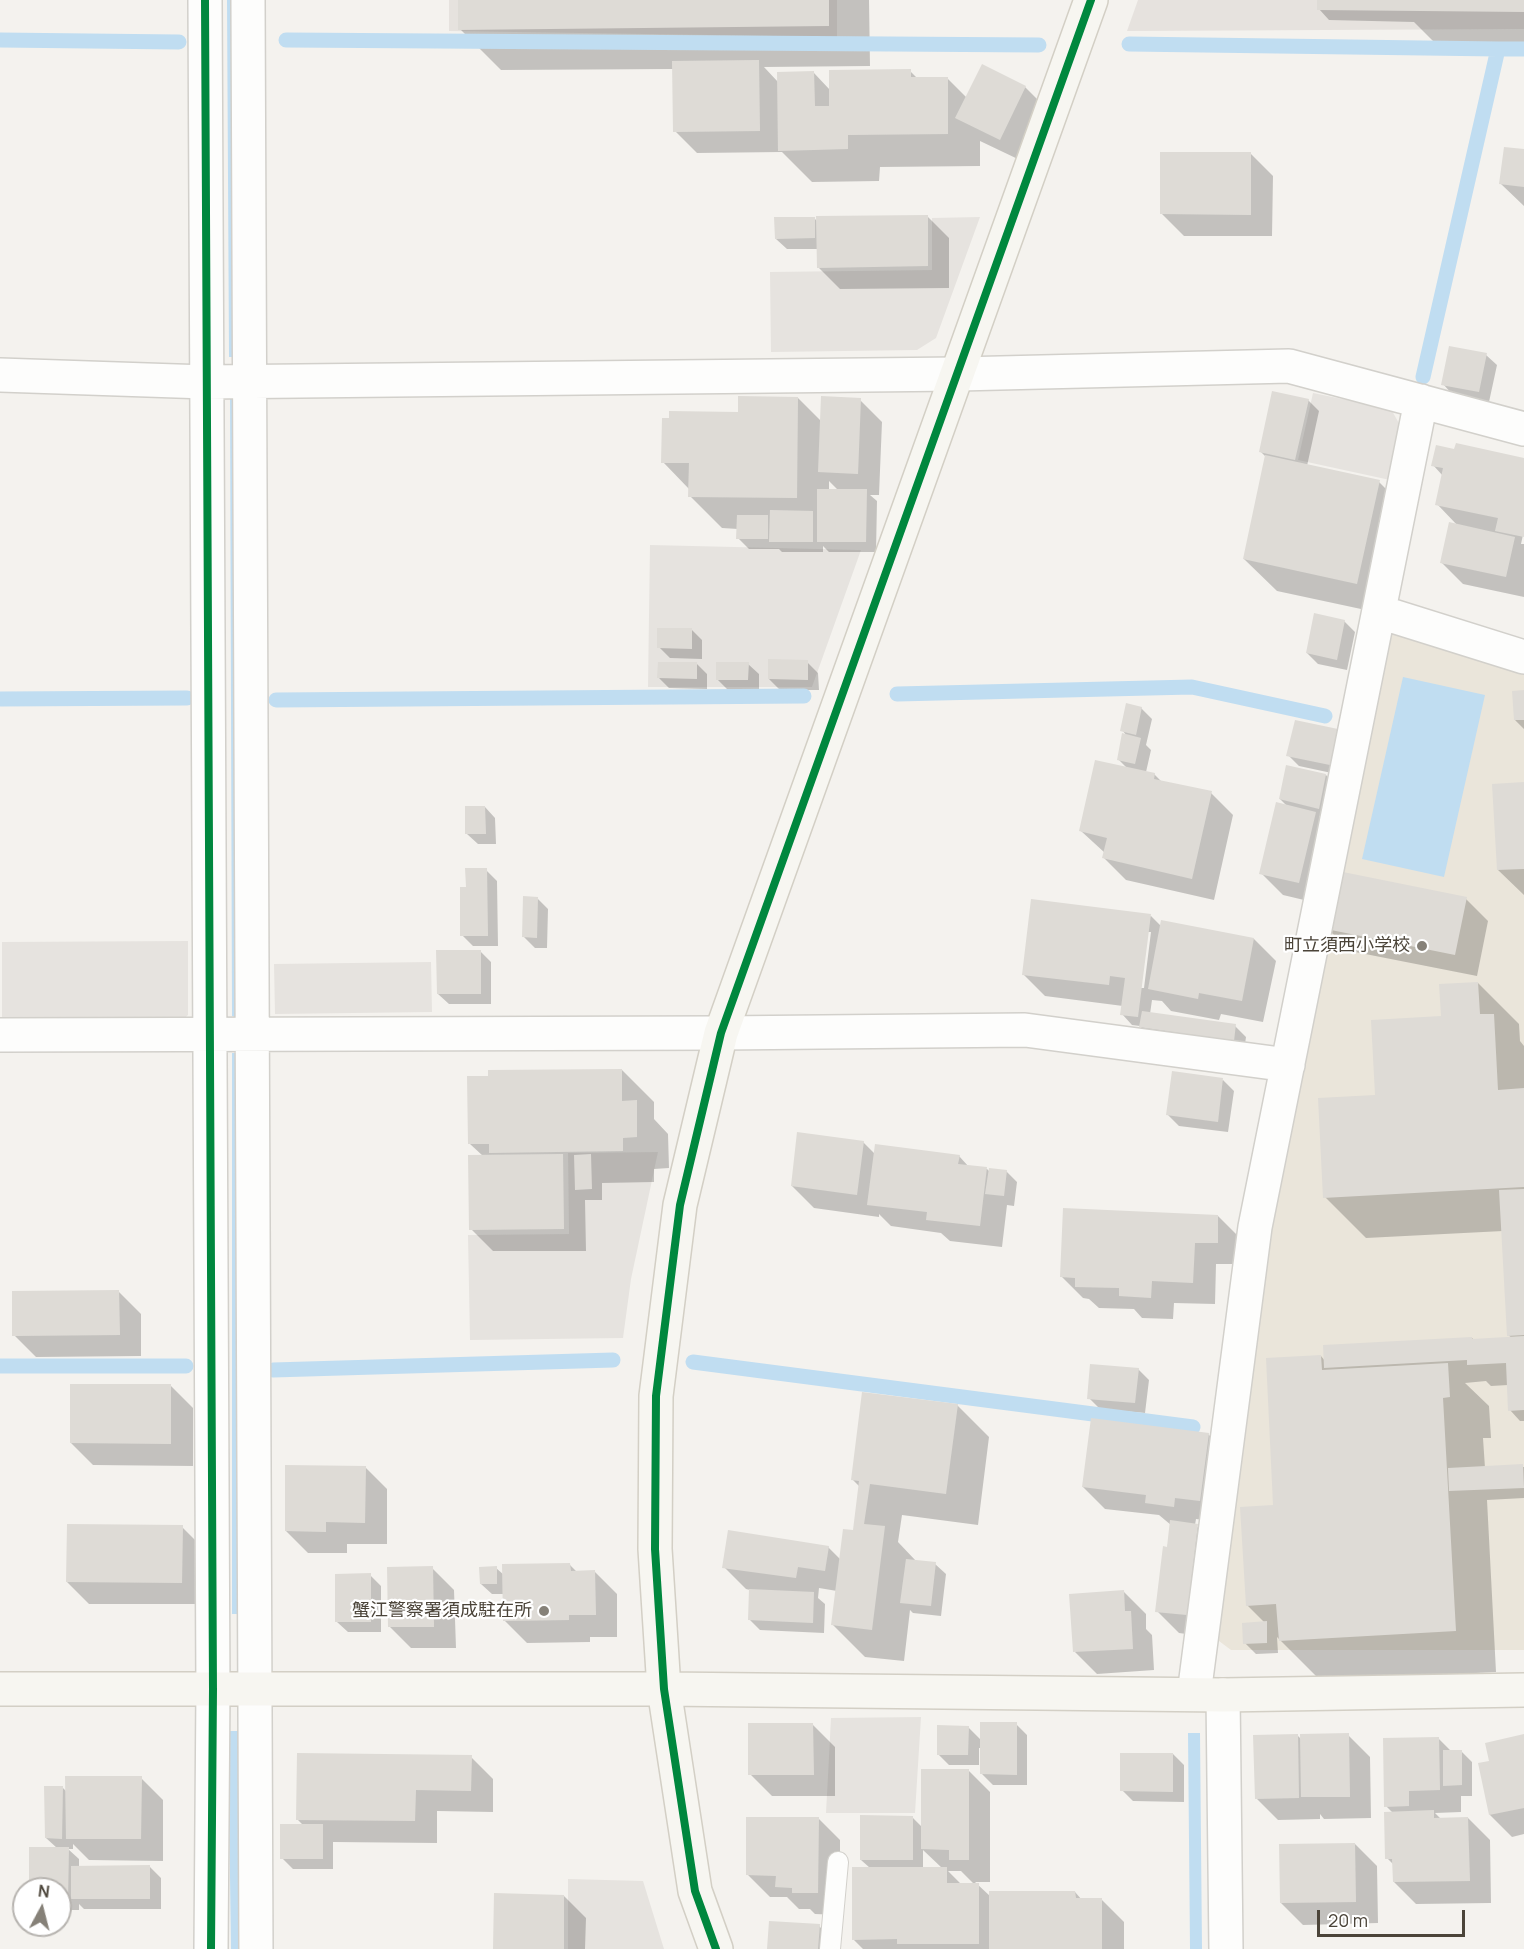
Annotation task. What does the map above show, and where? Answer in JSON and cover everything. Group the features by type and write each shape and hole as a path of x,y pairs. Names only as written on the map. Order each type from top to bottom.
{"street":[{"path":"205,0 213,1688 211,1949"},
{"path":"248,0 256,1949"},
{"path":"716,1949 695,1892 664,1689 655,1549 656,1396 680,1205 721,1033 1091,0"},
{"path":"0,375 206,382 958,374 1289,366 1524,429"},
{"path":"1226,1949 1209,1695 1255,1227 1421,401"},
{"path":"1380,612 1524,657"},
{"path":"0,1035 1025,1030 1288,1065"},
{"path":"0,1689 664,1689 1209,1695 1524,1690"}],"lane":[{"path":"830,1949 838,1863"}],"shaded area":[{"path":"449,0 837,0 837,37 449,31"},
{"path":"1138,0 1524,0 1524,29 1127,31"},
{"path":"980,217 936,338 917,350 771,352 770,272 932,270 932,218"},
{"path":"1313,393 1391,409 1401,427 1390,480 1298,460"},
{"path":"650,545 861,550 812,687 648,687"},
{"name":"町立須西小学校","path":"1403,629 1524,666 1524,1650 1231,1650 1215,1638 1262,1225 1383,637"},
{"path":"188,941 188,1015 180,1022 2,1021 2,942"},
{"path":"431,962 432,1012 275,1014 274,964"},
{"path":"658,1152 631,1279 623,1338 470,1340 468,1235 569,1234 568,1153"},
{"path":"921,1717 915,1813 826,1813 831,1718"},
{"path":"568,1879 643,1881 664,1949 568,1949"}],"water":[{"path":"227,0 235,0 233,357 229,357"},
{"path":"230,395 237,395 238,1016 235,1017 232,1016"},
{"path":"1403,677 1485,695 1444,877 1362,859"},
{"path":"232,1053 236,1053 239,1614 232,1614"},
{"path":"228,1731 243,1731 243,1949 231,1949"},
{"path":"1188,1733 1200,1733 1202,1949 1190,1949"}],"building":[{"path":"458,0 829,0 829,26 458,30"},
{"path":"1317,0 1524,0 1524,12 1317,10"},
{"path":"759,60 760,131 673,132 672,61"},
{"path":"982,64 1026,86 1000,140 955,118"},
{"path":"911,69 911,77 948,77 948,134 848,135 848,149 778,151 777,72 814,71 815,106 829,106 829,70"},
{"path":"1504,147 1524,149 1524,187 1499,184"},
{"path":"1160,152 1251,152 1251,215 1160,214"},
{"path":"928,215 928,266 817,268 816,216"},
{"path":"774,217 815,217 815,238 775,239"},
{"path":"1449,346 1487,353 1479,392 1441,385"},
{"path":"1272,391 1309,399 1295,460 1259,452"},
{"path":"738,396 798,397 797,498 688,497 689,463 661,463 662,418 669,418 669,411 738,412"},
{"path":"821,396 861,398 858,474 818,472"},
{"path":"1456,443 1524,458 1524,537 1495,531 1498,518 1435,505 1443,468 1431,466 1436,445 1454,449"},
{"path":"1265,455 1380,480 1357,584 1243,559"},
{"path":"817,489 867,489 866,542 817,542"},
{"path":"770,510 813,511 813,542 769,542"},
{"path":"737,515 768,515 768,539 736,539"},
{"path":"1449,522 1515,537 1506,577 1440,563"},
{"path":"1314,613 1345,620 1337,660 1306,653"},
{"path":"657,628 692,628 692,649 657,648"},
{"path":"768,659 808,660 808,680 768,679"},
{"path":"658,662 697,662 697,679 657,678"},
{"path":"716,662 749,662 748,680 716,680"},
{"path":"1524,690 1524,720 1514,720 1512,691"},
{"path":"1126,703 1142,707 1136,735 1120,731"},
{"path":"1295,720 1338,729 1330,765 1286,756"},
{"path":"1122,733 1141,738 1135,764 1117,760"},
{"path":"1095,760 1155,773 1154,779 1212,791 1192,879 1102,858 1107,838 1079,831"},
{"path":"1286,765 1326,774 1319,809 1279,799"},
{"path":"1524,782 1524,869 1497,870 1492,784"},
{"path":"1276,802 1316,812 1299,883 1259,874"},
{"path":"465,806 485,806 486,834 465,834"},
{"path":"465,868 487,868 488,936 460,936 460,887 466,887"},
{"path":"1338,871 1467,897 1455,955 1326,929"},
{"path":"523,896 538,897 537,938 522,937"},
{"path":"1031,899 1151,914 1138,1017 1120,1015 1125,978 1110,976 1109,985 1022,975"},
{"path":"1161,920 1254,938 1242,1001 1199,993 1198,999 1148,989"},
{"path":"436,950 481,950 481,994 437,994"},
{"path":"1478,982 1480,1014 1494,1014 1498,1090 1524,1088 1524,1187 1323,1198 1318,1098 1375,1095 1371,1020 1441,1016 1439,984"},
{"path":"1142,1011 1236,1024 1234,1041 1139,1027"},
{"path":"622,1069 622,1101 637,1100 637,1137 623,1138 623,1151 489,1153 489,1144 468,1144 467,1076 488,1076 488,1070"},
{"path":"1172,1071 1223,1078 1218,1122 1166,1115"},
{"path":"797,1132 864,1141 857,1195 791,1186"},
{"path":"875,1144 960,1155 958,1164 987,1167 980,1226 926,1220 927,1212 867,1205"},
{"path":"563,1154 564,1229 469,1230 468,1155"},
{"path":"591,1154 592,1189 575,1190 574,1155"},
{"path":"989,1168 1007,1170 1004,1196 985,1194"},
{"path":"1524,1189 1524,1335 1507,1336 1499,1190"},
{"path":"1063,1208 1218,1215 1218,1243 1195,1243 1193,1283 1152,1281 1151,1298 1119,1296 1119,1288 1075,1287 1075,1278 1060,1277"},
{"path":"119,1290 120,1335 12,1336 12,1291"},
{"path":"1524,1336 1524,1410 1508,1411 1506,1363 1467,1365 1467,1360 1324,1368 1323,1345"},
{"path":"1321,1355 1322,1370 1448,1363 1450,1397 1443,1398 1456,1631 1279,1641 1276,1604 1246,1606 1240,1507 1273,1505 1266,1358"},
{"path":"1090,1364 1139,1368 1135,1403 1087,1399"},
{"path":"70,1384 171,1384 171,1444 70,1443"},
{"path":"862,1392 958,1404 946,1494 870,1484 864,1524 885,1526 872,1630 831,1625 843,1529 853,1530 859,1481 851,1480"},
{"path":"1091,1418 1209,1433 1200,1501 1175,1498 1174,1507 1145,1503 1146,1495 1082,1487"},
{"path":"1523,1464 1524,1488 1449,1491 1448,1468"},
{"path":"285,1465 366,1466 365,1523 326,1522 326,1532 285,1531"},
{"path":"1170,1520 1198,1524 1187,1615 1155,1612 1163,1546 1167,1547"},
{"path":"67,1524 183,1525 182,1583 66,1582"},
{"path":"728,1530 829,1546 825,1571 798,1567 796,1578 722,1568"},
{"path":"906,1559 936,1562 931,1606 900,1603"},
{"path":"570,1563 571,1571 595,1570 596,1615 569,1615 569,1620 503,1621 502,1564"},
{"path":"433,1566 434,1627 388,1627 387,1567"},
{"path":"497,1566 497,1584 480,1584 479,1567"},
{"path":"371,1573 371,1622 335,1622 335,1574"},
{"path":"749,1589 814,1592 813,1623 748,1620"},
{"path":"1124,1590 1125,1611 1131,1611 1133,1649 1073,1652 1069,1594"},
{"path":"1267,1621 1267,1643 1243,1644 1242,1623"},
{"path":"980,1722 1017,1722 1017,1775 980,1774"},
{"path":"748,1723 813,1723 814,1775 748,1775"},
{"path":"937,1725 969,1726 968,1755 937,1755"},
{"path":"1349,1733 1350,1797 1301,1797 1300,1734"},
{"path":"1298,1734 1299,1798 1255,1799 1253,1735"},
{"path":"1524,1734 1524,1808 1489,1815 1478,1763 1489,1761 1485,1743"},
{"path":"1439,1737 1440,1790 1409,1791 1409,1806 1384,1807 1383,1738"},
{"path":"1443,1750 1462,1750 1462,1785 1443,1786"},
{"path":"297,1753 472,1755 471,1791 416,1790 415,1821 296,1820"},
{"path":"1120,1753 1173,1753 1173,1792 1120,1791"},
{"path":"921,1769 969,1769 969,1860 949,1860 949,1850 921,1849"},
{"path":"65,1776 142,1776 141,1839 66,1839"},
{"path":"44,1786 63,1786 62,1839 45,1838"},
{"path":"1434,1810 1434,1818 1468,1817 1470,1881 1393,1882 1392,1859 1385,1859 1384,1812"},
{"path":"860,1815 913,1816 913,1860 860,1860"},
{"path":"746,1817 819,1817 818,1893 792,1893 792,1888 775,1887 776,1876 746,1875"},
{"path":"280,1824 323,1824 323,1859 280,1859"},
{"path":"1355,1843 1356,1902 1280,1903 1279,1844"},
{"path":"29,1847 69,1847 68,1877 29,1877"},
{"path":"150,1865 150,1899 72,1899 71,1866"},
{"path":"852,1867 947,1867 947,1883 979,1883 979,1944 897,1944 897,1939 852,1940"},
{"path":"989,1891 1075,1891 1076,1898 1102,1898 1102,1949 989,1949"},
{"path":"494,1893 564,1895 564,1949 493,1949"},
{"path":"769,1921 820,1924 818,1949 767,1949"}],"waterway":[{"path":"0,40 179,42"},
{"path":"286,40 1039,45"},
{"path":"1129,44 1498,49"},
{"path":"1423,377 1498,49 1524,49"},
{"path":"897,694 1192,687 1325,716"},
{"path":"276,700 804,696"},
{"path":"0,699 187,698"},
{"path":"273,1370 613,1360"},
{"path":"693,1362 1193,1427"},
{"path":"0,1366 186,1366"}],"cycle path":[{"path":"205,0 213,1688 211,1949"},
{"path":"716,1949 695,1891 664,1689 655,1549 656,1396 680,1205 721,1033 1091,0"}],"place":[{"name":"町立須西小学校","path":"1422,946"},
{"name":"蟹江警察署須成駐在所","path":"544,1611"}]}
